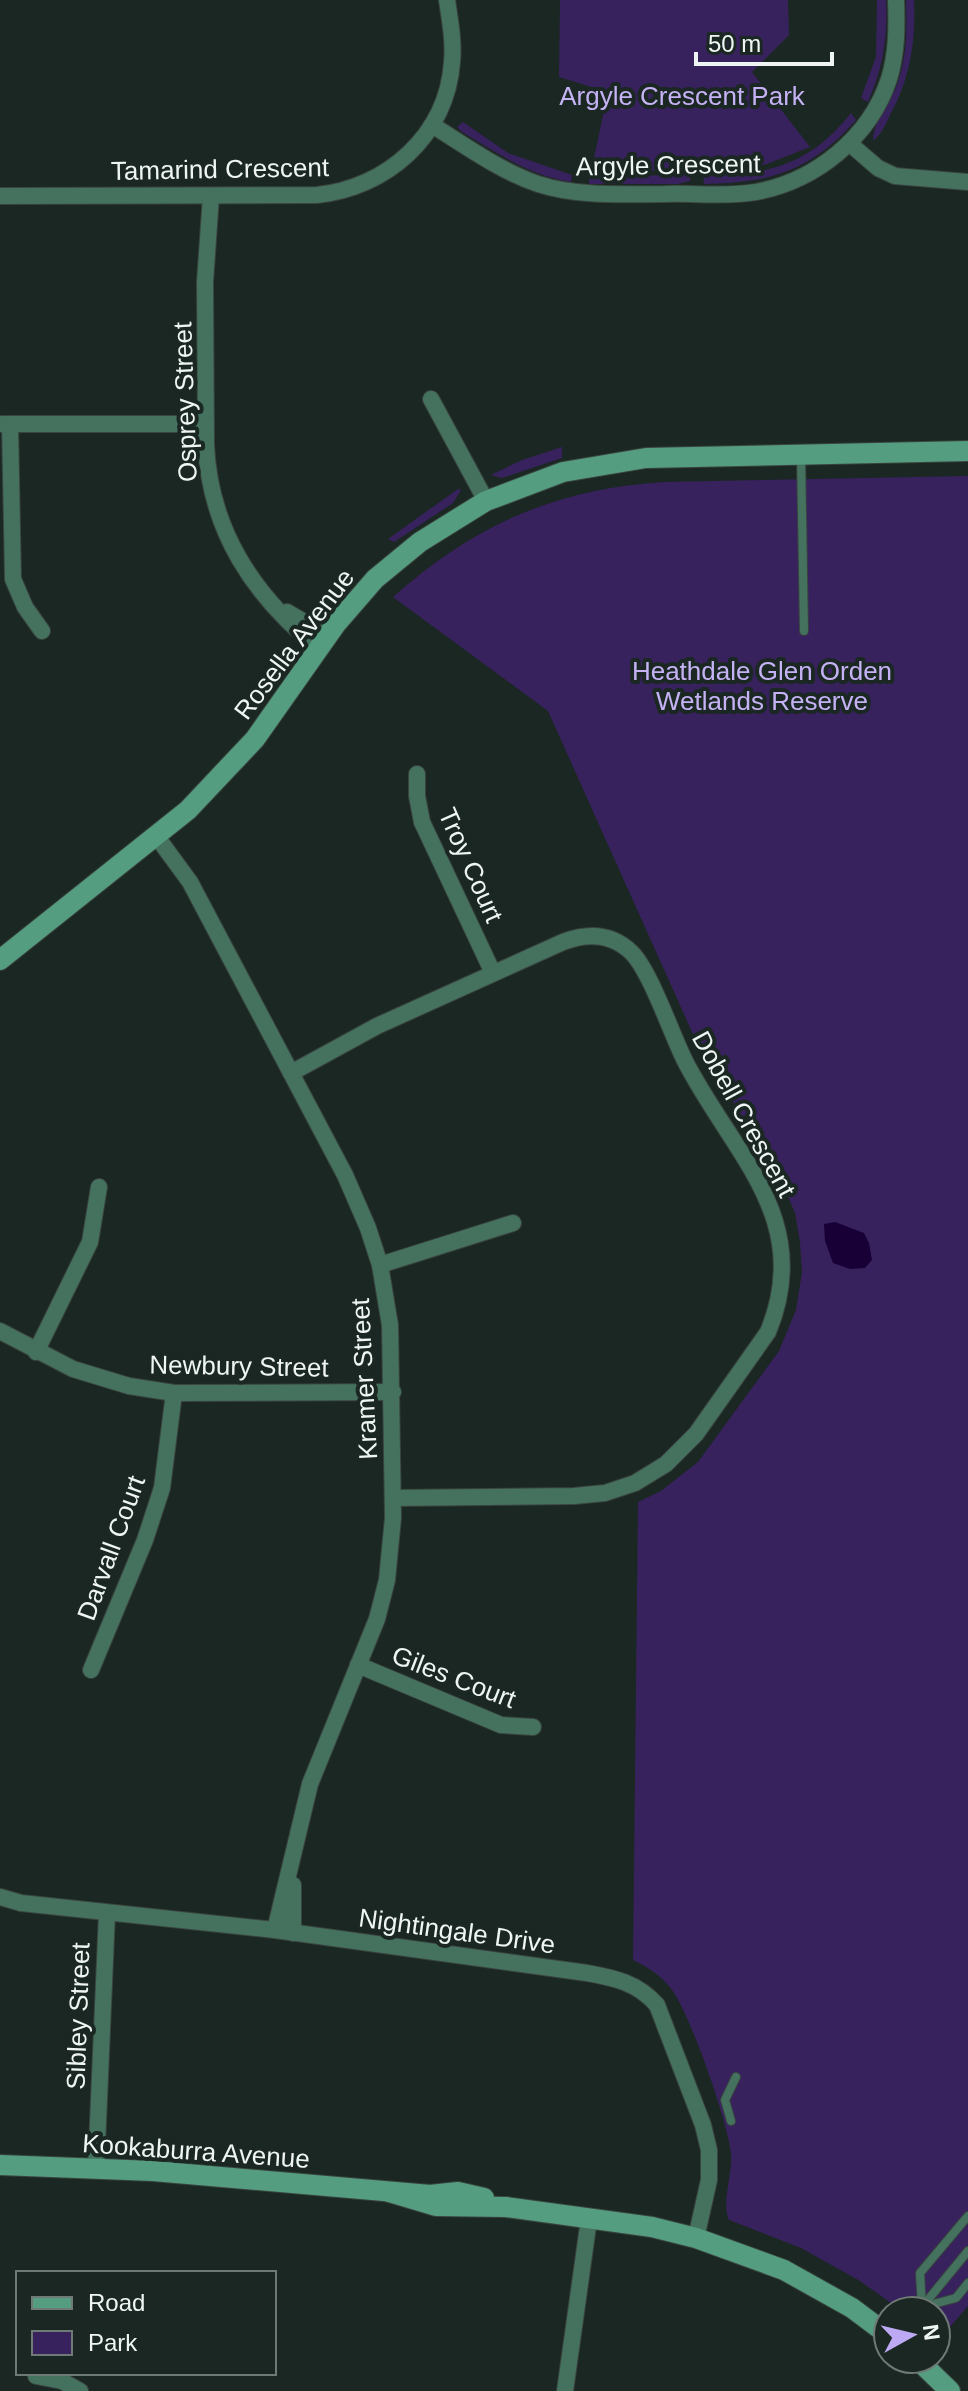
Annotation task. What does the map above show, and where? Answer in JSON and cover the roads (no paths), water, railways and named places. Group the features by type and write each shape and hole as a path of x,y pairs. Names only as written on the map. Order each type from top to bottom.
{"street":[{"name":"Tamarind Crescent","path":"0,196 317,195 346,190 375,179 417,146 432,125 448,87 452,37 447,0"},
{"name":"Argyle Crescent","path":"432,125 501,167 537,184 572,192 760,191 807,175 849,143 874,111 889,78 895,47 896,0"},
{"path":"849,143 878,168 895,176 968,182"},
{"name":"Osprey Street","path":"204,196 208,472 221,525 238,558 269,600 299,633 323,643"},
{"path":"431,399 486,501"},
{"path":"42,631 21,599 13,579 5,424 206,424"},
{"name":"Rosella Avenue","path":"0,960 157,837 232,765 273,716 352,604 386,569 420,542 486,501 532,482 608,463 646,458 968,451"},
{"name":"Troy Court","path":"417,774 422,822 493,973"},
{"name":"Kramer Street","path":"157,837 190,882 357,1200 380,1265 390,1325 393,1498 387,1580 377,1619 313,1774 275,1930"},
{"name":"Dobell Crescent","path":"291,1073 377,1026 563,942 587,935 609,938 631,952 644,971 699,1086 767,1197 780,1242 782,1277 779,1297 775,1315 762,1343 696,1434 666,1464 635,1483 605,1493 393,1498"},
{"path":"36,1352 90,1242 99,1187"},
{"path":"380,1265 513,1223"},
{"name":"Newbury Street","path":"0,1331 73,1369 115,1382 174,1393 393,1392"},
{"name":"Darvall Court","path":"91,1670 145,1540 162,1488 174,1393"},
{"name":"Giles Court","path":"358,1665 501,1725 533,1727"},
{"name":"Kramer Street","path":"293,1863 293,1933"},
{"name":"Nightingale Drive","path":"0,1897 21,1903 275,1930 587,1973 629,1982 657,2005 709,2150 709,2180 696,2238"},
{"name":"Sibley Street","path":"96,2169 107,1913"},
{"name":"Kookaburra Avenue","path":"0,2165 194,2174 430,2195 458,2192 506,2207 652,2227 696,2238 784,2270 852,2308 872,2323"},
{"path":"565,2391 589,2219"},
{"path":"934,2375 950,2391"},
{"path":"36,2376 62,2381 80,2391"}],"lane":[{"path":"801,454 804,631"},
{"path":"731,2121 725,2100 736,2077"},
{"path":"920,2295 920,2273 968,2216"},
{"path":"932,2295 968,2251"},
{"path":"952,2299 968,2283"}],"park label":[{"name":"Argyle Crescent Park","path":"682,96"},
{"name":"Heathdale Glen Orden Wetlands Reserve","path":"762,686"}]}
